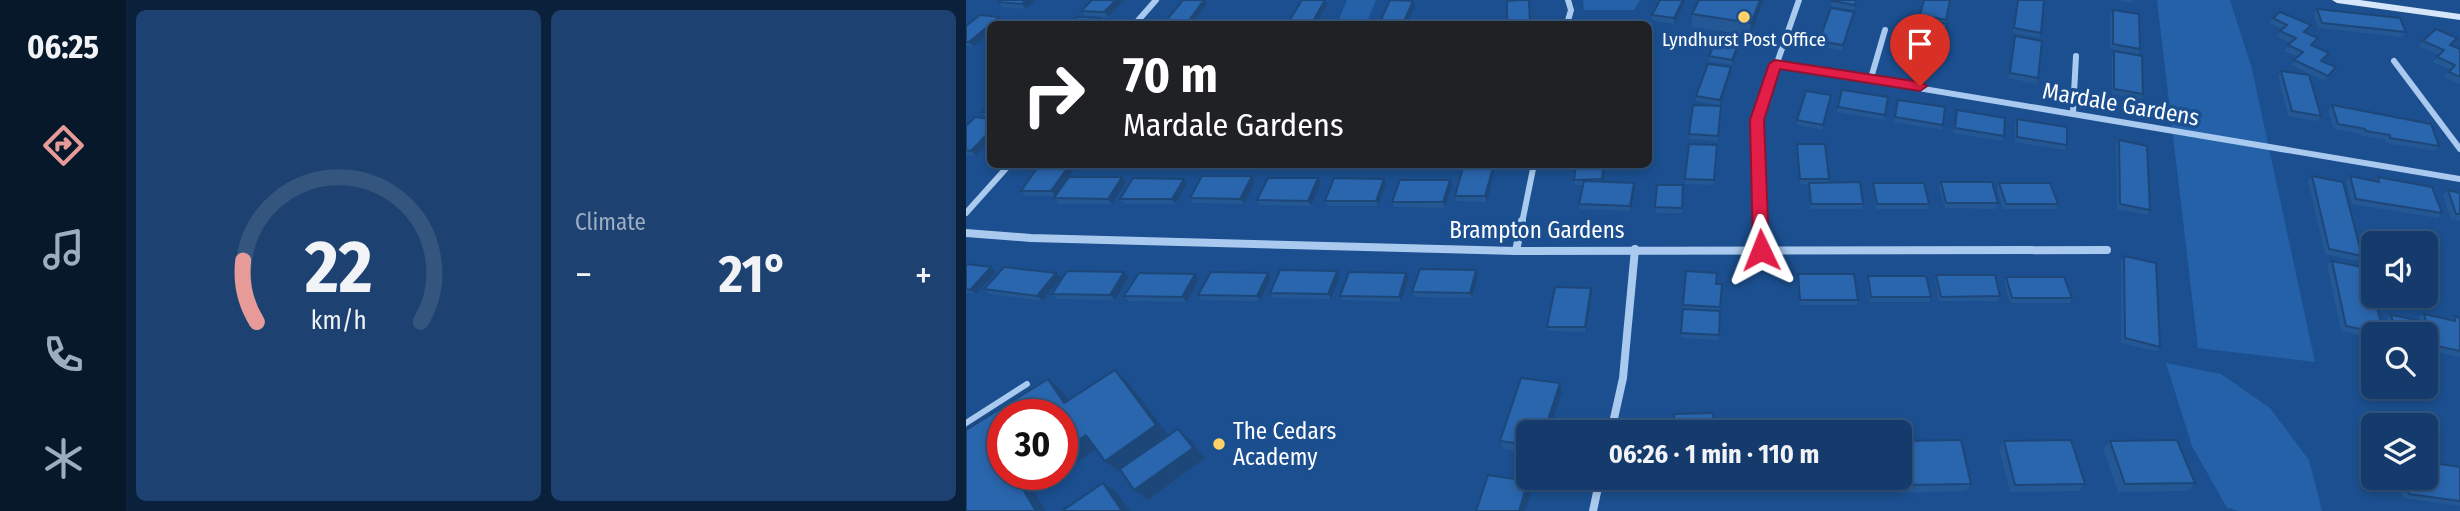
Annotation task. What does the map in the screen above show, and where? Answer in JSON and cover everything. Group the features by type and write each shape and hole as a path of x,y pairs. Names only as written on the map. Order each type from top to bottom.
{"street":[{"path":"1138,21 1156,0"},
{"path":"1568,0 1571,10 1568,21"},
{"path":"1761,250 1757,120 1799,0"},
{"path":"2337,0 2460,17"},
{"path":"1871,78 1885,30"},
{"path":"2073,112 2076,56"},
{"path":"2394,61 2460,149"},
{"name":"Mardale Gardens","path":"1775,64 2460,179"},
{"path":"966,213 1006,168"},
{"path":"1516,251 1533,168"},
{"name":"Brampton Gardens","path":"966,233 1031,238 1516,251 2107,250"},
{"path":"1614,420 1623,377 1635,249"},
{"path":"1592,511 1597,490"}],"lane":[{"path":"966,423 1027,384"}],"shaded area":[{"path":"1347,0 1376,0 1367,21 1338,21"},
{"path":"1583,0 1640,0 1634,10 1584,10"},
{"path":"2157,0 2230,0 2252,69 2315,362 2198,348"},
{"path":"2166,363 2221,374 2270,408 2309,460 2322,511 2240,511 2227,508 2192,446"}],"building":[{"path":"1026,0 1022,4 999,2"},
{"path":"1092,0 1116,0 1104,12 1081,11"},
{"path":"1183,0 1204,0 1188,21 1166,21"},
{"path":"1302,0 1325,0 1313,21 1289,21"},
{"path":"1390,0 1413,1 1404,21 1380,21"},
{"path":"1529,0 1530,21 1507,21 1507,1"},
{"path":"1660,0 1683,0 1674,18 1652,15"},
{"path":"1699,0 1760,0 1751,23 1692,14"},
{"path":"1832,0 1856,0 1855,5"},
{"path":"1924,0 1950,0 1946,20 1920,15"},
{"path":"2018,0 2044,0 2041,33 2014,28"},
{"path":"1831,8 1854,12 1843,45 1819,41"},
{"path":"2317,9 2400,18 2406,32 2322,23"},
{"path":"2113,10 2139,14 2140,49 2113,44"},
{"path":"2280,12 2311,25 2304,32 2318,38 2311,45 2329,53 2321,61 2336,67 2328,76 2294,60 2303,52 2288,45 2296,38 2280,31 2287,25 2273,18"},
{"path":"980,15 999,17 994,21 987,21 987,27 969,42 966,42 966,26"},
{"path":"1077,17 1100,18 1097,21 1072,21"},
{"path":"1921,20 1947,24 1939,60 1912,55"},
{"path":"2436,29 2457,38 2450,45 2460,49 2460,77 2449,72 2455,65 2437,57 2444,50 2423,41"},
{"path":"1720,32 1742,36 1732,60 1709,56"},
{"path":"2015,36 2042,41 2038,78 2010,73"},
{"path":"2114,51 2142,56 2143,94 2114,89"},
{"path":"1708,64 1731,67 1720,100 1696,96"},
{"path":"2281,71 2309,75 2321,116 2292,111"},
{"path":"1842,90 1888,97 1885,115 1838,107"},
{"path":"1806,91 1831,95 1823,125 1797,120"},
{"path":"1898,100 1945,107 1943,125 1895,117"},
{"path":"1693,105 1721,106 1718,136 1689,134"},
{"path":"2332,105 2431,124 2439,146 2390,138 2390,135 2338,124"},
{"path":"1957,110 2005,118 2004,136 1955,128"},
{"path":"975,117 987,119 987,134 971,151 966,150 966,126"},
{"path":"2017,119 2067,127 2067,145 2017,137"},
{"path":"2119,140 2147,146 2150,210 2120,204"},
{"path":"1689,144 1717,145 1714,180 1685,179"},
{"path":"1797,144 1825,144 1829,179 1800,179"},
{"path":"1037,168 1067,168 1051,191 1021,191"},
{"path":"1463,168 1493,168 1485,196 1455,196"},
{"path":"1576,168 1603,168 1602,179 1574,180"},
{"path":"1202,176 1252,176 1240,199 1190,198"},
{"path":"2312,176 2343,182 2361,256 2329,249"},
{"path":"2350,176 2379,182 2378,177 2432,187 2442,213 2356,199"},
{"path":"1069,177 1122,177 1108,199 1054,198"},
{"path":"1133,178 1184,179 1172,199 1120,199"},
{"path":"1268,178 1318,178 1308,201 1257,200"},
{"path":"1334,178 1384,179 1376,201 1325,201"},
{"path":"1400,180 1450,180 1443,202 1392,202"},
{"path":"1584,181 1634,183 1630,206 1579,204"},
{"path":"1860,182 1863,204 1811,204 1809,183"},
{"path":"1941,182 1992,182 1998,203 1946,203"},
{"path":"1873,183 1924,183 1929,204 1877,204"},
{"path":"1999,183 2050,183 2058,204 2006,204"},
{"path":"1657,185 1683,185 1682,208 1655,207"},
{"path":"2448,190 2460,193 2460,214 2456,214"},
{"path":"2124,256 2156,263 2160,347 2125,338"},
{"path":"2332,261 2361,267 2361,308 2377,308 2381,322 2361,322 2361,329 2346,326"},
{"path":"966,264 991,267 970,290 966,289"},
{"path":"1004,267 1056,273 1037,296 984,289"},
{"path":"1420,269 1476,270 1470,293 1412,292"},
{"path":"1280,270 1337,271 1328,294 1270,293"},
{"path":"1067,271 1124,272 1110,295 1052,294"},
{"path":"1686,271 1717,273 1716,284 1722,284 1720,307 1683,305"},
{"path":"1211,272 1268,273 1257,296 1198,295"},
{"path":"1349,272 1406,273 1399,297 1340,296"},
{"path":"1139,273 1195,274 1182,297 1124,296"},
{"path":"1798,274 1854,274 1858,300 1800,300"},
{"path":"1936,275 1995,275 2000,296 1941,297"},
{"path":"1868,276 1926,276 1931,297 1871,297"},
{"path":"2006,277 2064,277 2072,298 2012,298"},
{"path":"1555,287 1591,288 1585,327 1547,327"},
{"path":"1683,309 1720,311 1719,335 1681,333"},
{"path":"2424,314 2455,321 2454,316 2460,318 2460,351 2438,346 2438,322 2426,322"},
{"path":"2391,315 2426,322 2393,322"},
{"path":"1115,370 1156,425 1105,461 1086,435 1078,440 1078,399 1070,399"},
{"path":"1521,378 1560,383 1548,420 1516,420 1516,443 1500,441"},
{"path":"1048,379 1061,399 1016,399"},
{"path":"1713,413 1713,420 1674,420 1674,414"},
{"path":"987,417 987,490 1023,490 1036,511 966,511 966,430"},
{"path":"1178,429 1193,448 1134,490 1120,469"},
{"path":"1961,440 1971,484 1912,485 1912,441"},
{"path":"2071,440 2085,484 2015,485 2004,441"},
{"path":"2177,440 2195,483 2125,484 2110,441"},
{"path":"2438,464 2460,467 2460,501 2409,494 2408,490 2438,490"},
{"path":"1488,475 1516,479 1516,490 1525,490 1519,511 1476,511"},
{"path":"1103,483 1122,511 1062,511"}],"place":[{"name":"Lyndhurst Post Office","path":"1744,17"},
{"name":"The Cedars Academy","path":"1219,444"}],"route":[{"path":"1761,250 1757,120 1775,64 1920,86"}]}
